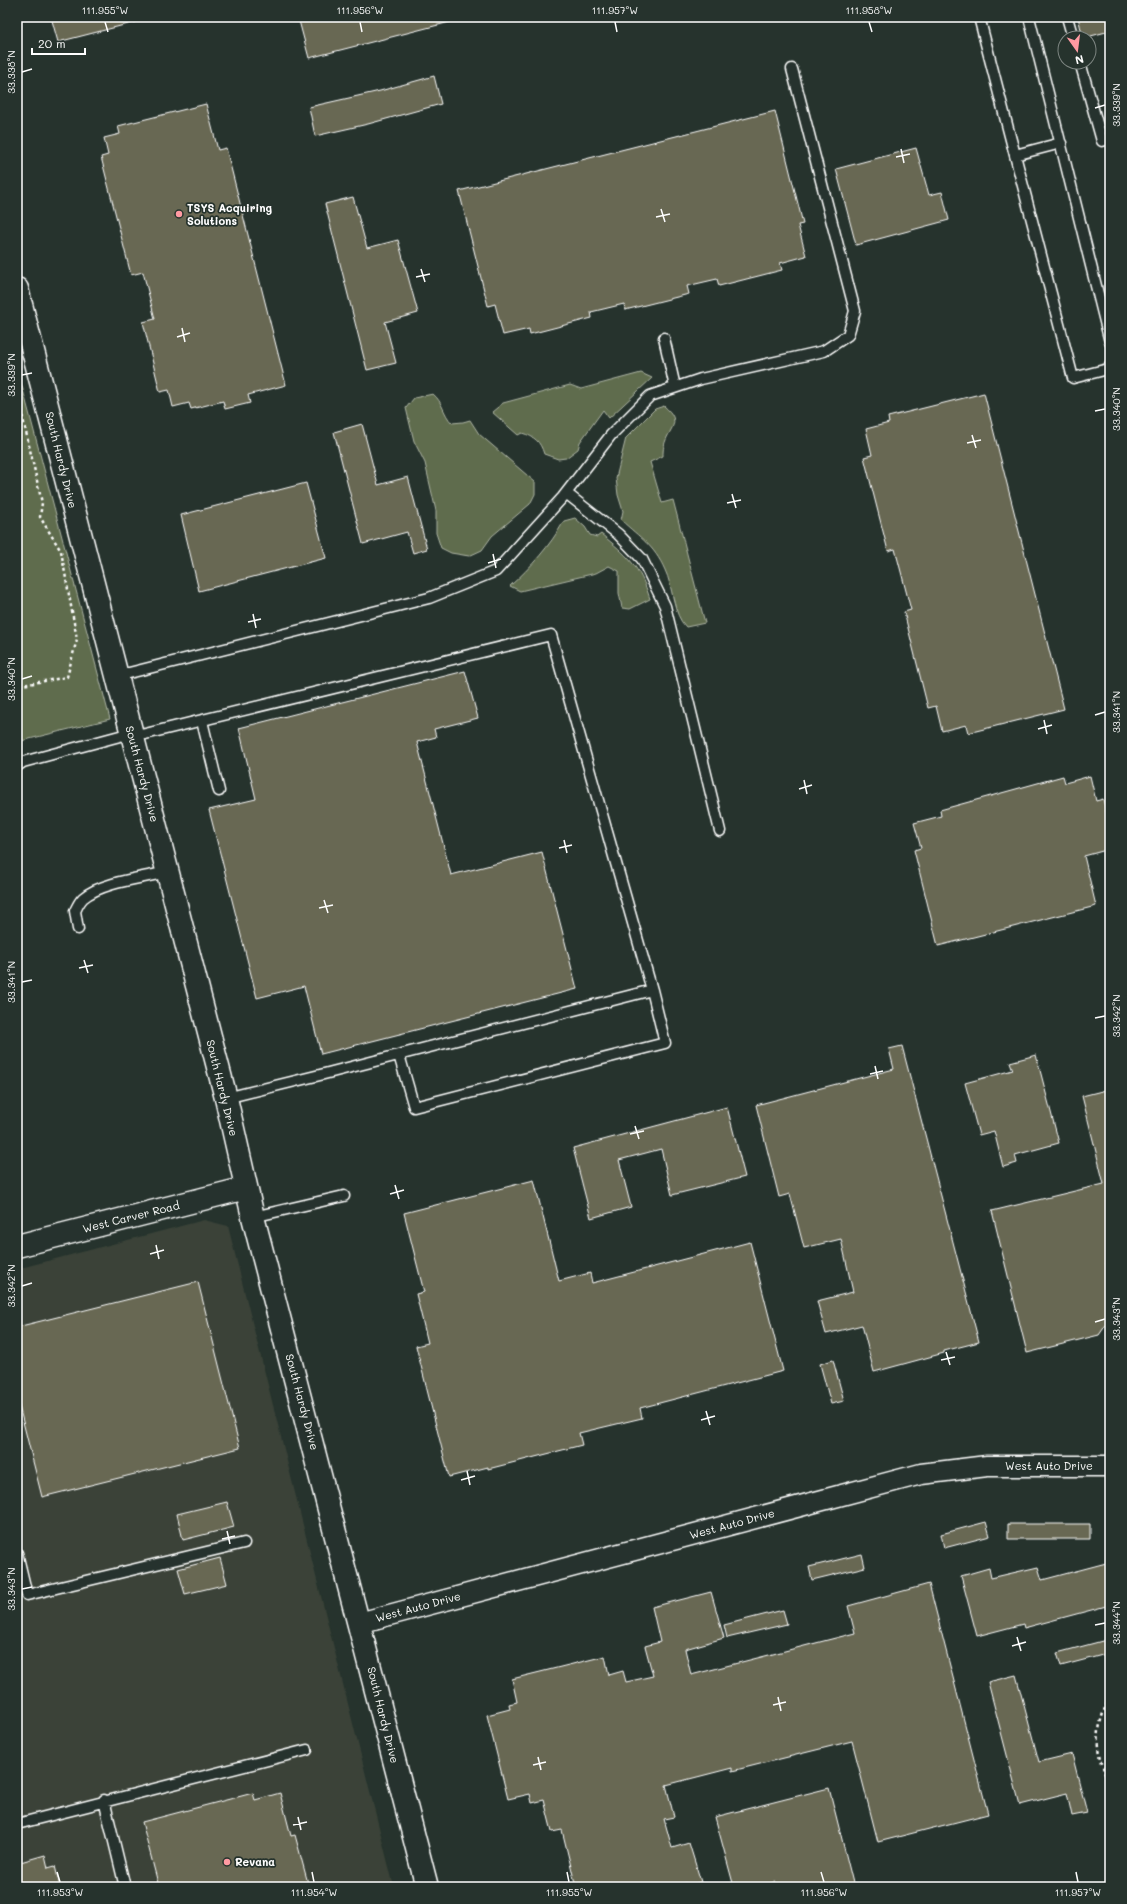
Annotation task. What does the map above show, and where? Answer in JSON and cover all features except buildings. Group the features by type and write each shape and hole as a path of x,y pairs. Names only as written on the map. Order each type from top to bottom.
{"street":[{"name":"South Hardy Drive","path":"17,289 226,1098 253,1217 427,1887"},
{"name":"West Carver Road","path":"17,1246 246,1188"},
{"name":"West Auto Drive","path":"359,1622 921,1474 987,1466 1110,1466"}],"lane":[{"path":"979,17 1073,378 1108,369 1110,366"},
{"path":"1029,17 1110,342"},
{"path":"1067,17 1071,30"},
{"path":"117,676 429,598 496,571 566,493 611,435 650,396 701,379 824,351 848,335 855,311 792,69"},
{"path":"1082,70 1102,141 1110,139"},
{"path":"1015,155 1061,143"},
{"path":"664,338 675,387"},
{"path":"566,493 618,534 642,559 665,606 720,831"},
{"path":"17,766 23,762 132,735 202,721 551,635 652,990 665,1043 414,1107 399,1055"},
{"path":"202,721 219,791"},
{"path":"78,929 75,911 83,898 90,893 108,886 167,872"},
{"path":"226,1098 652,990"},
{"path":"253,1217 344,1196"},
{"path":"17,1553 27,1595 244,1543"},
{"path":"17,1824 104,1800 307,1750"},
{"path":"104,1800 125,1887"}],"path":[{"path":"17,392 42,503 40,517 61,551 77,639 67,677 17,686"},
{"path":"1110,1697 1102,1715 1097,1736 1100,1757 1110,1791"}],"shaded area":[{"path":"204,1220 228,1226 394,1887 17,1887 17,1269"}],"green space":[{"path":"17,367 110,719 17,742"},
{"path":"641,373 652,378 609,418 603,410 580,442 578,449 566,458 558,459 544,454 541,446 536,440 522,433 518,435 492,412 503,403 570,385 581,389"},
{"path":"433,394 452,423 470,420 479,434 535,482 535,494 530,504 492,536 482,550 469,556 451,553 441,548 436,533 436,511 425,463 414,441 406,408 414,398"},
{"path":"664,406 673,417 673,426 663,448 663,456 650,462 662,503 673,500 705,623 686,627 678,615 668,577 661,561 646,542 621,520 623,511 618,495 616,478 626,438 655,409"},
{"path":"575,518 585,527 590,535 597,537 601,534 632,562 642,578 650,599 630,609 622,608 619,593 619,571 609,566 596,573 520,591 510,586 540,556 564,521"}],"place":[{"name":"TSYS Acquiring Solutions","path":"179,214"},
{"name":"Revana","path":"227,1862"}]}
